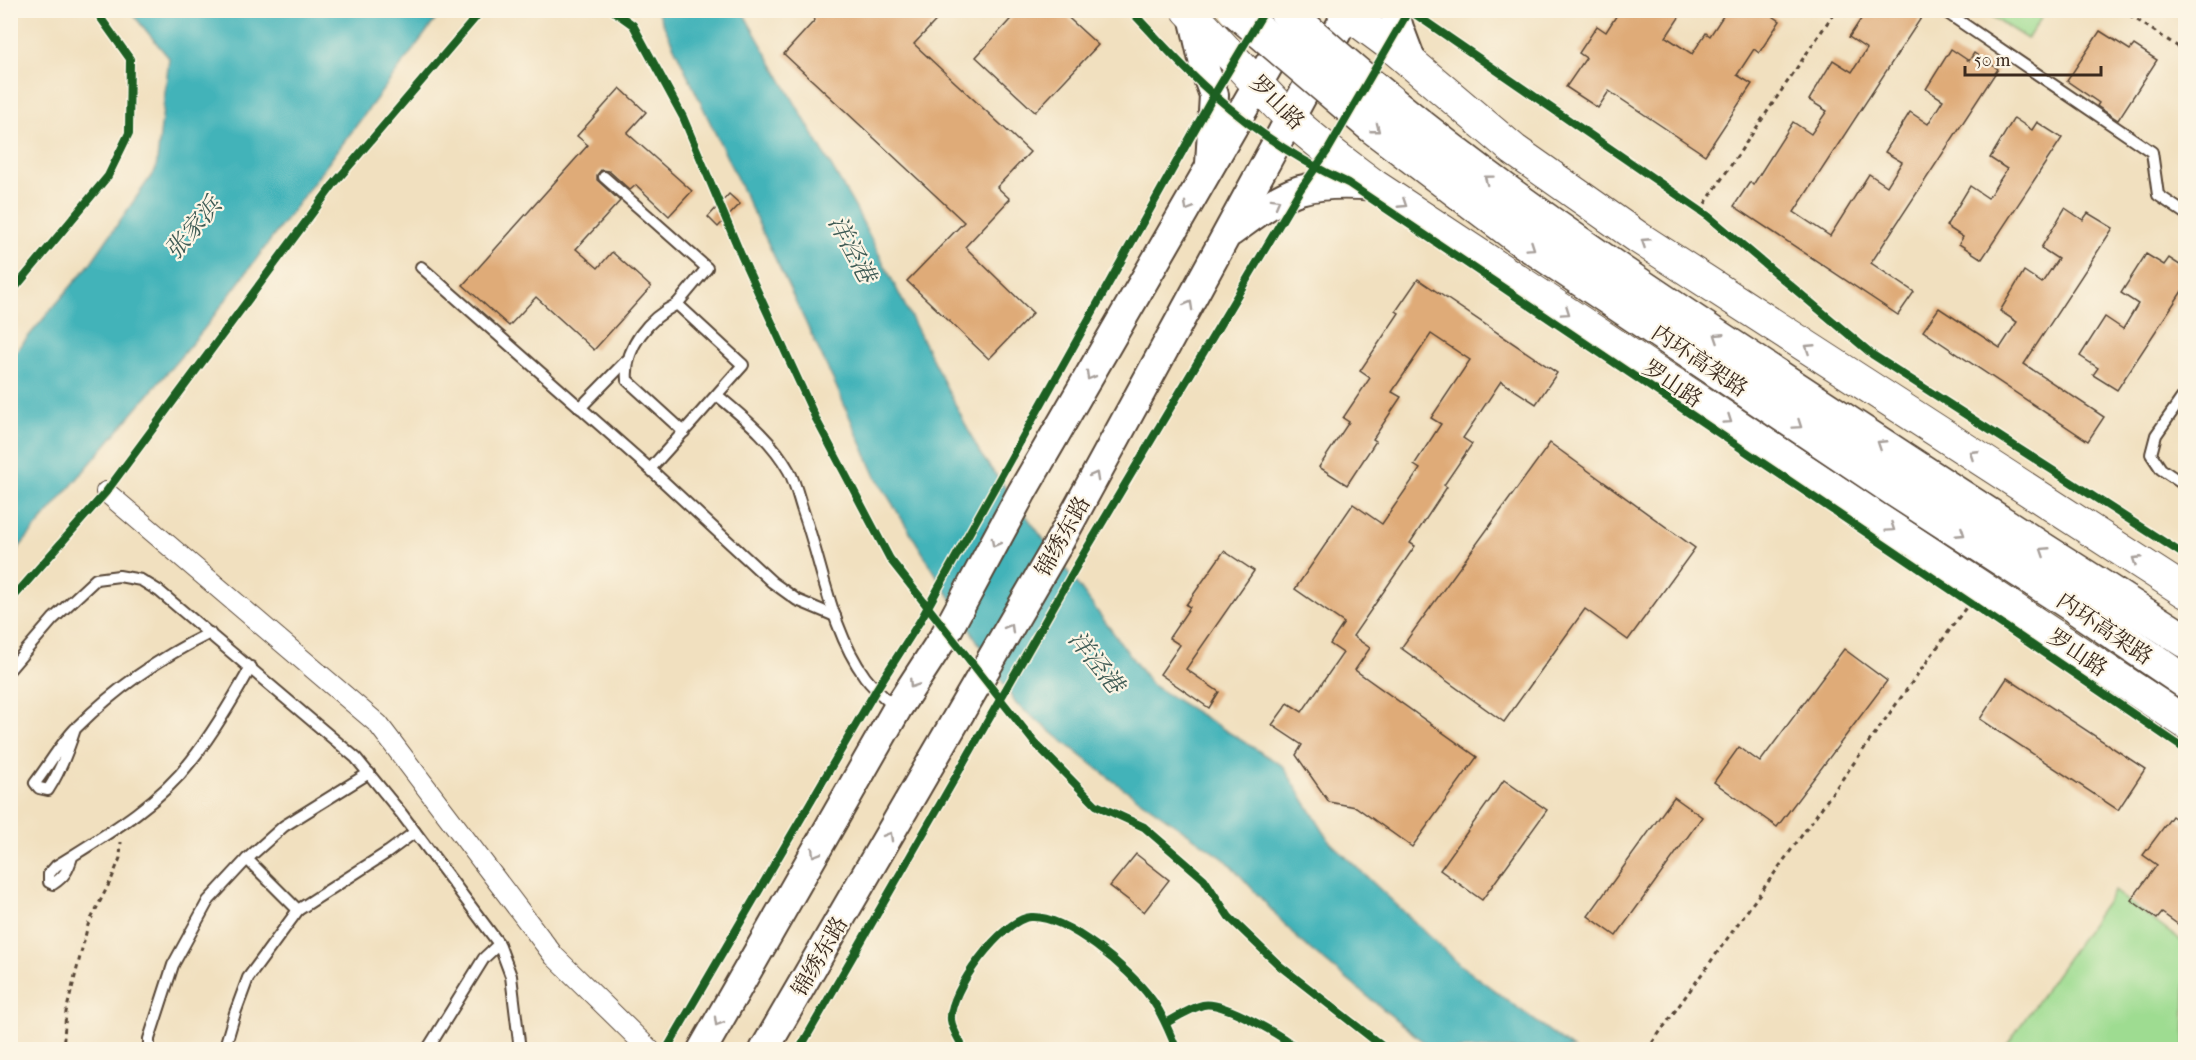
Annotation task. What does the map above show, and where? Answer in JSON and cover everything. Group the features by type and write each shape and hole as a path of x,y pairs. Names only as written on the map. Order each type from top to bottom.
{"highway":[{"name":"内环高架路","path":"1235,10 1374,128 1519,238 1895,490 2085,595 2186,641"},
{"name":"内环高架路","path":"1285,10 1318,41 1487,179 1610,267 2085,595 2186,682"}],"main road":[{"path":"702,1050 897,709 945,635 1022,492 1210,169 1299,10"},
{"path":"1394,10 1413,65"},
{"path":"1346,12 1389,44 1514,150 1639,238 2186,592"},
{"name":"锦绣东路","path":"764,1050 1057,546 1346,12"},
{"path":"1190,13 1214,95 1210,169"},
{"name":"罗山路","path":"1190,13 1290,118 1375,186 2186,723"},
{"path":"1227,235 1272,204 1300,190 1348,183 1375,186"}],"street":[{"path":"106,492 378,724 554,956 650,1050"}],"lane":[{"path":"1943,10 2152,152 2158,195 2186,214"},
{"path":"580,408 626,361 645,330 658,316 677,304 707,268 604,177"},
{"path":"421,267 650,469 772,582 797,600 835,616"},
{"path":"650,469 742,365 677,304"},
{"path":"626,361 627,380"},
{"path":"613,375 627,380 684,432"},
{"path":"2186,392 2157,435 2151,454 2161,470 2186,486"},
{"path":"717,395 762,435 777,452 790,474 814,543 835,616 855,661 864,677 897,709"},
{"path":"10,669 53,619 96,579 119,576 141,580 159,591 251,667 356,758 369,773 499,944 511,976 520,1050"},
{"path":"75,729 65,760 56,778 48,790 39,788 35,783 75,729 105,701 142,672 177,649 210,633"},
{"path":"72,857 68,871 62,878 53,884 49,882 49,874 56,866 117,827 166,789 191,762 251,667"},
{"path":"149,1050 149,1039 172,965 208,901 247,859 284,826 369,773"},
{"path":"224,1050 248,978 298,910 415,832"},
{"path":"247,859 298,910"},
{"path":"427,1050 484,958 499,944"}],"path":[{"path":"1700,211 1836,10"},
{"path":"2122,10 2186,52"},
{"path":"1691,204 1708,216"},
{"path":"1960,595 1979,608"},
{"path":"1647,1050 1969,602"},
{"path":"63,1050 66,1012 88,925 120,858 121,837 117,827"}],"green space":[{"path":"1983,11 2046,11 2027,39"},
{"path":"2114,891 2185,944 2185,1049 2004,1049"}],"water":[{"name":"张家浜","path":"130,11 442,11 204,329 11,557 11,357 90,264 156,169 169,58"},
{"name":"洋泾港","path":"657,11 742,11 856,209 981,455 1152,685 1283,766 1330,842 1459,964 1573,1049 1432,1049 1300,941 1227,861 1112,780 1016,704 876,477 836,386"}],"building":[{"path":"805,10 946,10 914,44 1030,152 997,187 1010,199 965,247 1033,313 989,359 907,281 964,222 784,54 815,20"},
{"path":"1019,10 1060,10 1098,45 1035,112 976,57"},
{"path":"1620,10 1672,10 1680,16 1666,37 1692,54 1706,33 1710,36 1727,10 1764,10 1780,21 1759,53 1754,49 1737,75 1752,84 1705,155 1609,91 1598,108 1566,87 1586,58 1579,53 1597,26 1606,32"},
{"path":"1867,10 1910,10 1921,18 1794,212 1830,236 1869,174 1887,186 1902,162 1885,152 1910,112 1928,124 1943,100 1926,89 1951,49 1969,61 1974,53 1998,69 1871,263 1914,292 1898,315 1734,206 1750,182 1753,185 1793,122 1811,134 1827,111 1809,100 1833,60 1852,72 1867,49 1849,37"},
{"path":"2100,31 2130,50 2134,45 2157,60 2118,120 2097,106 2099,103 2067,81"},
{"path":"620,88 646,112 627,133 692,191 669,216 636,185 630,190 609,171 601,170 597,175 597,180 620,201 576,249 598,268 612,252 651,287 594,350 536,297 509,326 463,285 588,145 577,136"},
{"path":"2014,118 2032,130 2037,122 2062,138 1982,259 1959,244 1963,237 1946,226 1970,186 1988,198 2007,169 1990,158"},
{"path":"729,194 740,204 718,227 708,217"},
{"path":"2065,208 2083,220 2088,213 2113,228 2024,364 2104,417 2088,441 1923,331 1939,308 2000,348 2017,322 2000,311 2024,271 2042,283 2058,259 2041,248"},
{"path":"2146,254 2164,265 2169,258 2186,269 2186,285 2117,390 2093,375 2098,368 2080,356 2105,317 2123,329 2138,304 2121,293"},
{"path":"1418,279 1557,373 1536,404 1501,381 1463,438 1472,444 1444,485 1447,487 1410,543 1415,546 1353,636 1370,648 1355,670 1477,757 1412,847 1356,807 1329,802 1296,755 1302,745 1272,725 1288,703 1302,712 1343,653 1330,644 1344,623 1295,589 1353,504 1382,524 1420,469 1414,465 1441,424 1431,418 1470,360 1431,334 1392,392 1401,397 1373,439 1376,441 1347,485 1319,467 1349,422 1343,418 1370,378 1360,371 1399,313 1396,311"},
{"path":"1550,443 1695,548 1628,640 1585,609 1504,722 1401,648"},
{"path":"1224,551 1254,571 1186,669 1219,692 1209,708 1160,674 1180,645 1169,638 1190,607 1186,605"},
{"path":"1844,649 1887,681 1777,827 1714,782 1739,747 1760,762"},
{"path":"2007,678 2145,769 2118,810 1980,719"},
{"path":"1504,780 1547,810 1482,900 1440,870"},
{"path":"1674,797 1702,817 1616,936 1588,916"},
{"path":"2172,816 2186,826 2186,930 2162,913 2157,919 2131,900 2157,865 2143,855"},
{"path":"1136,854 1169,880 1144,912 1110,886"}],"cycle path":[{"path":"10,294 108,176 129,133 130,59 95,10"},
{"path":"10,601 106,492 333,185 482,10"},
{"path":"612,10 633,25 683,117 741,255 816,419 890,559 1034,742 1096,805 1144,827 1204,879 1229,917 1280,966 1387,1050"},
{"path":"1130,10 1203,85 1261,133 1312,165 1348,183 2186,750"},
{"path":"666,1050 876,690 920,621 1214,95 1265,10"},
{"path":"1409,10 1708,216 1873,355 2186,556"},
{"path":"799,1050 1083,555 1300,190 1328,150 1409,10"},
{"path":"964,1050 951,1020 952,1008 958,992 979,958 993,943 1019,921 1031,917 1046,919 1079,934 1128,972 1154,1003 1177,1050"},
{"path":"1166,1023 1194,1008 1212,1005 1252,1021 1299,1050"}]}
